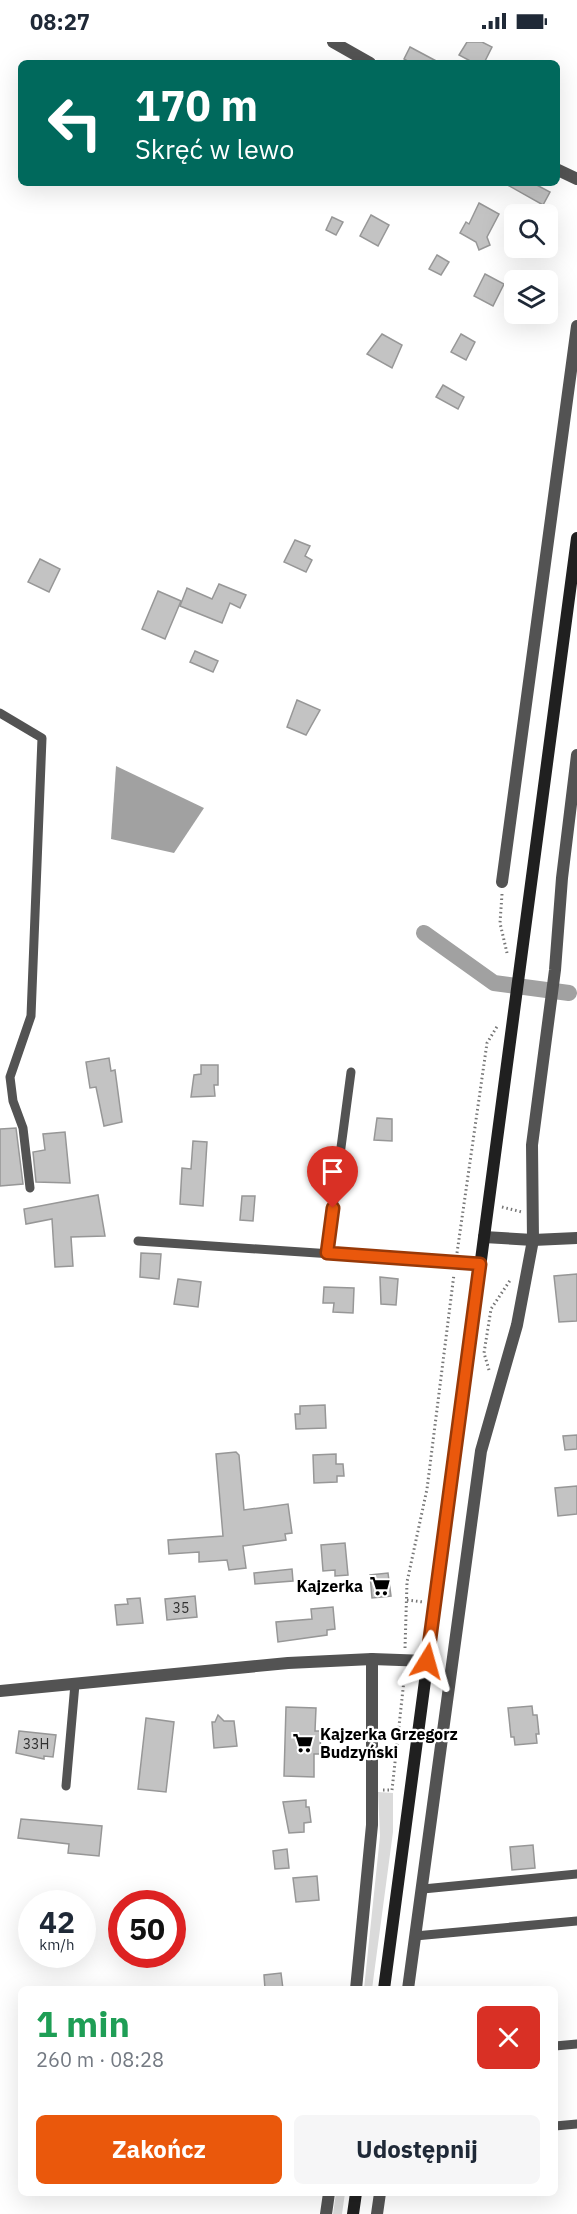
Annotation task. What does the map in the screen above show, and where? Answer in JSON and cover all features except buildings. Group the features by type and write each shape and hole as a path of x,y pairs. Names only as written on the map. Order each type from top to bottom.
{"main road":[{"path":"384,1986 577,538"},
{"path":"353,2214 356,2196"}],"street":[{"path":"333,42 365,60"},
{"path":"560,171 577,179"},
{"path":"502,882 577,327"},
{"path":"408,1986 481,1450 517,1325 533,1240 532,1145 550,1014 562,878 577,755"},
{"path":"484,1237 533,1240 577,1239"},
{"path":"0,1691 341,1656 427,1661"},
{"path":"356,1986 372,1826 372,1659"},
{"path":"326,2214 329,2196"},
{"path":"377,2214 380,2196"}],"lane":[{"path":"0,713 42,738 31,1016 10,1077 13,1101 24,1128 30,1188"},
{"path":"327,1253 351,1072"},
{"path":"138,1241 480,1264"},
{"path":"66,1786 75,1684"},
{"path":"423,1889 577,1874"},
{"path":"415,1936 577,1921"},
{"path":"558,2046 577,2044"},
{"path":"558,2126 577,2124"}],"path":[{"path":"502,882 501,923 508,956"},
{"path":"372,1791 392,1790 406,1671 401,1669 405,1659 407,1582 427,1489 464,1200 487,1043 500,1021"},
{"path":"464,1200 472,1202"},
{"path":"496,1205 532,1213"},
{"path":"497,1395 484,1353 491,1309 521,1265 529,1263"}],"shaded area":[{"path":"116,766 204,808 174,853 111,839"},
{"path":"378,1792 393,1793 393,1832 372,1986 364,1986 380,1836"},
{"path":"336,2196 345,2196 342,2214 333,2214"}],"waterway":[{"path":"424,933 494,983 569,993"}],"place":[{"name":"Kajzerka","path":"380,1586"},
{"name":"Kajzerka Grzegorz Budzyński","path":"303,1743"}],"route":[{"path":"333,1208 327,1253 480,1264 427,1661"}]}
